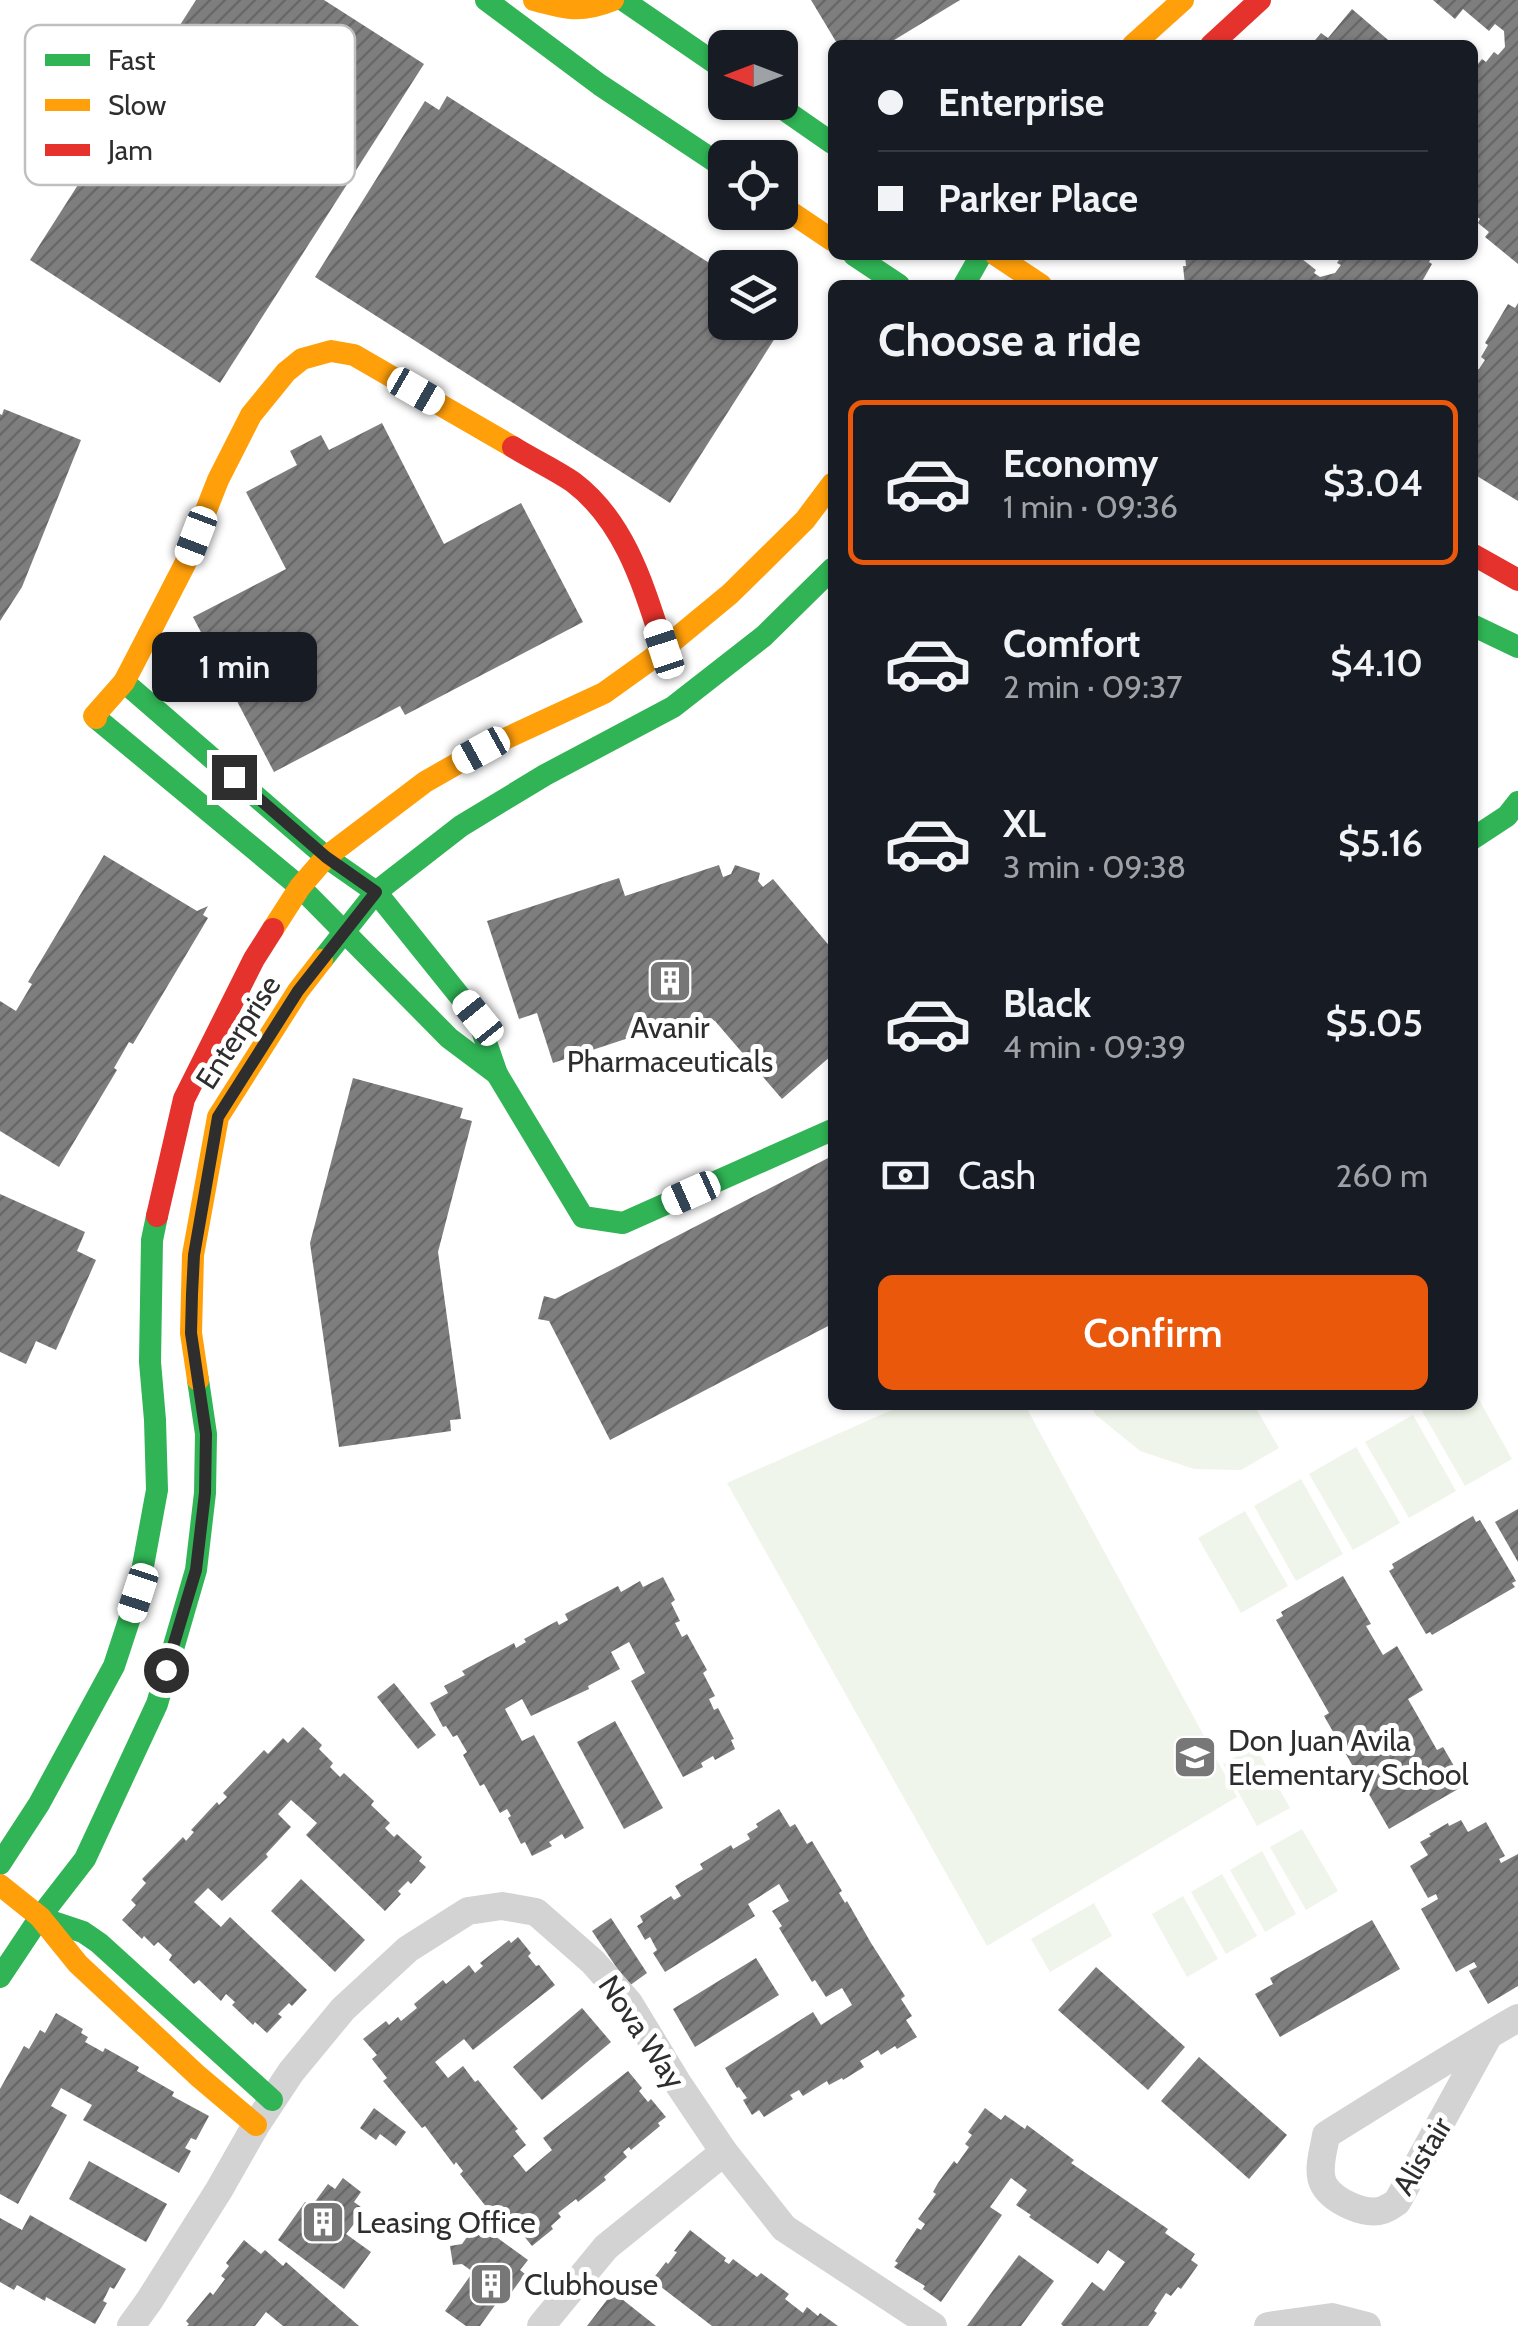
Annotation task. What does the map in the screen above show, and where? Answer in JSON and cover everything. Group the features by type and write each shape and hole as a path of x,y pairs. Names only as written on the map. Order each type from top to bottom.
{"main road":[{"path":"486,0 600,85 708,157"},
{"path":"534,0 581,12 613,0"},
{"path":"623,0 708,58"},
{"path":"1139,40 1183,0"},
{"path":"1216,40 1260,0"},
{"path":"798,120 828,141"},
{"path":"798,217 828,237"},
{"path":"862,260 892,280"},
{"path":"1002,260 1027,280"},
{"path":"497,1074 449,1038 300,887 94,716 124,682 185,564 218,480 251,416 286,372 302,359 331,351 354,355 592,496 626,544 664,649"},
{"name":"Enterprise","path":"0,1864 39,1804 114,1666 138,1593 157,1490 150,1362 152,1240 184,1099 254,959 300,887 326,857 425,782 481,750 604,693 730,594 805,520 828,489"},
{"path":"1478,557 1518,580"},
{"name":"Enterprise","path":"0,1977 40,1917 86,1859 156,1704 196,1570 205,1493 206,1434 191,1333 194,1255 218,1117 298,991 376,892 461,826 672,707 764,636 828,572"},
{"path":"1478,628 1518,647"},
{"path":"124,682 326,857 376,892 478,1018 497,1074 583,1218 623,1222 828,1132"},
{"path":"1478,835 1507,816 1518,802"},
{"path":"0,1885 40,1917 78,1964 256,2125"},
{"path":"40,1917 99,1942 272,2100"}],"street":[{"name":"Nova Way","path":"131,2326 272,2100 343,2009 408,1949 468,1910 502,1906 536,1912 593,1962 629,2003 724,2152 784,2228 933,2326"},
{"name":"Alistair","path":"1489,2035 1398,2202 1380,2212 1364,2210 1346,2204 1324,2184 1321,2165 1326,2135 1452,2056 1518,2018"},
{"path":"541,2326 606,2248 724,2152"},
{"path":"1268,2326 1332,2317 1366,2326"}],"shaded area":[{"path":"1478,1398 1512,1459 1465,1486 1422,1411 1478,1410"},
{"path":"892,1410 1028,1410 1237,1797 987,1946 727,1483"},
{"path":"1093,1410 1257,1410 1279,1448 1241,1470 1194,1469 1140,1451"},
{"path":"1413,1415 1456,1491 1409,1518 1365,1442"},
{"path":"1356,1447 1400,1523 1353,1550 1309,1474"},
{"path":"1301,1479 1343,1554 1296,1581 1254,1506"},
{"path":"1245,1511 1288,1586 1241,1613 1198,1538"},
{"path":"1255,1746 1290,1808 1257,1826 1223,1764"},
{"path":"1302,1829 1338,1891 1306,1910 1270,1847"},
{"path":"1262,1851 1296,1914 1265,1932 1230,1870"},
{"path":"1222,1874 1257,1936 1226,1954 1191,1892"},
{"path":"1183,1896 1218,1959 1187,1977 1152,1914"},
{"path":"1094,1903 1112,1936 1050,1972 1031,1939"}],"building":[{"path":"196,0 324,0 424,64 355,172 355,25 180,25"},
{"path":"811,0 960,0 894,40 835,40"},
{"path":"1433,0 1518,0 1518,264 1485,237 1489,232 1478,223 1478,64 1482,59 1486,62 1494,52 1498,55 1505,47 1504,31 1495,24 1489,31 1463,9 1455,19"},
{"path":"1352,9 1388,40 1315,40 1321,33 1328,38"},
{"path":"447,96 708,262 708,340 774,340 670,503 315,277 425,101 439,110"},
{"path":"78,185 347,185 220,383 30,260"},
{"path":"1185,260 1303,260 1320,277 1335,273 1341,265 1339,260 1430,260 1432,264 1423,280 1184,280"},
{"path":"1518,303 1518,501 1478,477 1478,369 1485,360 1481,357 1488,345 1485,343 1508,304 1515,308"},
{"path":"4,409 81,440 22,587 0,621 0,414"},
{"path":"382,423 444,544 521,503 583,622 405,715 400,706 274,772 193,617 286,569 246,492 297,465 290,451 321,435 329,450"},
{"path":"104,855 197,911 208,906 203,915 208,918 133,1044 129,1042 114,1068 117,1070 59,1167 0,1131 0,1001 16,1011 32,984 28,982"},
{"name":"Avanir Pharmaceuticals","path":"719,865 723,877 731,874 735,865 760,873 758,881 763,887 773,879 828,944 828,1059 782,1099 715,1021 695,1016 553,1063 537,1013 519,1019 487,921 619,878 625,896"},
{"path":"353,1078 463,1108 460,1118 472,1121 438,1252 461,1419 450,1420 451,1431 339,1447 310,1243"},
{"path":"828,1158 828,1326 610,1440 549,1321 538,1319 544,1296 555,1299"},
{"path":"0,1194 85,1232 77,1251 96,1260 56,1350 36,1341 26,1364 0,1352"},
{"path":"1518,1509 1518,1562 1495,1522"},
{"path":"1473,1516 1476,1522 1480,1520 1516,1581 1512,1583 1515,1587 1432,1635 1426,1634 1389,1571 1394,1568 1392,1564"},
{"path":"1343,1576 1371,1624 1366,1626 1383,1655 1397,1646 1423,1690 1408,1699 1437,1750 1443,1747 1465,1785 1389,1829 1324,1716 1329,1713 1276,1620 1283,1616 1281,1612"},
{"path":"663,1577 675,1600 671,1603 680,1621 675,1623 682,1637 687,1634 707,1670 703,1673 715,1696 709,1699 714,1710 718,1708 735,1749 715,1760 713,1756 701,1763 703,1767 683,1777 631,1681 645,1673 629,1642 611,1652 620,1669 588,1686 589,1689 531,1716 522,1699 505,1709 522,1741 534,1735 584,1828 565,1839 562,1834 549,1842 552,1846 532,1856 525,1842 521,1844 507,1809 500,1813 484,1784 480,1786 457,1735 453,1737 443,1727 430,1703 448,1693 444,1686 465,1675 462,1671 514,1643 516,1648 526,1642 524,1639 557,1621 559,1625 568,1620 565,1614 618,1586 621,1592 640,1581 643,1587"},
{"path":"394,1683 436,1735 418,1749 377,1697"},
{"path":"615,1721 663,1808 624,1829 577,1742"},
{"path":"303,1727 322,1745 319,1749 333,1763 330,1767 340,1777 344,1773 374,1801 371,1805 390,1823 385,1828 422,1857 419,1861 426,1867 411,1884 408,1881 398,1891 401,1894 385,1911 306,1835 317,1823 291,1800 278,1814 291,1827 266,1854 268,1857 222,1901 208,1888 194,1902 221,1927 230,1917 307,1990 278,2014 282,2017 267,2033 255,2022 253,2025 226,1994 221,2001 199,1980 194,1984 169,1960 172,1955 158,1942 154,1946 144,1936 142,1939 122,1920 136,1905 131,1900 146,1883 142,1879 183,1837 186,1841 194,1832 191,1830 217,1802 219,1805 227,1797 223,1793 264,1750 268,1754 283,1738 288,1743"},
{"path":"779,1809 790,1827 795,1824 807,1844 812,1841 845,1903 905,1996 901,1999 912,2016 906,2020 917,2037 881,2055 878,2050 860,2061 864,2067 843,2080 829,2085 827,2081 803,2096 799,2090 790,2095 793,2099 764,2117 759,2110 752,2115 743,2100 747,2098 725,2068 813,2012 821,2025 852,2005 842,1988 826,1997 815,1980 812,1982 779,1928 782,1926 772,1911 789,1901 779,1884 748,1904 755,1916 665,1972 653,1953 657,1950 650,1937 645,1940 637,1926 643,1922 640,1916 671,1896 674,1900 681,1896 675,1886 703,1869 700,1864 731,1845 733,1849 750,1839 747,1834 758,1827 756,1824"},
{"path":"1461,1820 1468,1832 1486,1822 1505,1856 1499,1859 1501,1863 1518,1854 1518,1986 1488,2004 1469,1971 1477,1967 1474,1962 1456,1972 1421,1909 1438,1899 1436,1894 1428,1898 1410,1866 1428,1855 1420,1842 1448,1823 1449,1826"},
{"path":"301,1879 365,1940 335,1972 271,1911"},
{"path":"611,1918 647,1973 629,1986 592,1931"},
{"path":"1372,1920 1400,1969 1280,2037 1255,1994 1273,1984 1270,1978"},
{"path":"518,1937 531,1953 528,1956 555,1985 473,2050 464,2039 435,2062 448,2078 463,2066 475,2082 478,2080 518,2129 515,2131 526,2145 513,2156 526,2172 552,2150 543,2138 628,2071 648,2102 651,2099 666,2117 631,2150 629,2147 623,2152 627,2157 604,2177 606,2180 558,2213 561,2217 551,2226 553,2229 532,2246 519,2230 515,2234 501,2216 496,2219 460,2174 463,2171 456,2162 454,2165 425,2126 422,2128 383,2081 387,2078 372,2059 377,2055 363,2039 386,2021 389,2025 398,2017 401,2021 417,2008 414,2004 443,1980 446,1984 469,1965 475,1973 483,1966 480,1963"},
{"path":"756,1958 779,1995 695,2047 673,2009"},
{"path":"1096,1967 1185,2047 1148,2090 1058,2010"},
{"path":"582,2008 611,2042 542,2100 513,2067"},
{"path":"56,2013 83,2029 81,2033 88,2037 85,2042 139,2067 137,2071 174,2092 172,2096 209,2116 196,2140 191,2138 185,2148 191,2151 179,2173 83,2120 92,2105 61,2088 51,2106 67,2115 18,2204 0,2194 0,2089 24,2046 29,2049 40,2030 45,2033"},
{"path":"1199,2057 1287,2135 1249,2179 1161,2101"},
{"path":"374,2108 406,2132 396,2146 380,2134 376,2140 360,2128"},
{"path":"985,2108 1001,2120 1005,2115 1025,2129 1027,2125 1074,2160 1071,2163 1168,2229 1165,2233 1195,2254 1191,2260 1198,2265 1181,2289 1178,2287 1171,2296 1166,2293 1148,2326 1061,2324 1092,2282 1104,2291 1125,2262 1108,2250 1098,2264 1029,2217 1016,2205 1027,2190 1011,2178 990,2207 1002,2215 941,2302 923,2289 925,2286 894,2267 917,2228 921,2230 925,2224 918,2219 936,2194 933,2192 938,2183 969,2147 965,2144 972,2135 968,2132"},
{"path":"89,2161 167,2204 146,2242 69,2199"},
{"name":"Leasing Office","path":"343,2178 361,2192 354,2202 365,2210 346,2234 371,2252 344,2289 278,2240 305,2202 311,2207 328,2184 335,2189"},
{"path":"30,2215 126,2269 114,2289 110,2287 103,2301 107,2303 95,2324 46,2297 45,2301 17,2285 14,2290 0,2282 0,2218 22,2230"},
{"name":"Clubhouse","path":"477,2223 528,2260 520,2270 525,2274 508,2297 503,2294 480,2326 466,2326 445,2311 473,2272 462,2264 453,2265 450,2246 462,2244"},
{"path":"690,2230 726,2258 724,2261 729,2264 733,2259 757,2277 761,2273 789,2294 785,2299 803,2313 807,2307 838,2326 712,2326 652,2280 668,2264"},
{"path":"244,2240 261,2254 265,2250 283,2266 286,2262 359,2326 283,2326 266,2312 255,2326 187,2326 186,2321 225,2279 221,2276 229,2266 226,2263"},
{"path":"1019,2255 1054,2281 1021,2326 967,2326"},
{"path":"613,2292 656,2326 587,2326"}],"traffic: fast":[{"path":"486,0 600,85 708,157"},
{"path":"623,0 708,58"},
{"path":"798,119 828,140"},
{"path":"862,260 892,280"},
{"path":"967,280 978,260"},
{"path":"322,960 376,892 461,826 545,775 673,707 764,636 828,573"},
{"path":"1478,628 1518,647"},
{"path":"124,682 326,857 376,892 478,1019 497,1074 583,1217 623,1223 828,1132"},
{"path":"96,718 300,887 449,1038 497,1074"},
{"path":"1478,835 1507,816 1518,802"},
{"path":"0,1864 39,1804 114,1666 138,1593 157,1490 150,1362 152,1240 157,1216"},
{"path":"0,1977 85,1859 157,1704 196,1570 205,1493 206,1434 198,1380"},
{"path":"47,1920 83,1932 99,1943 272,2100"}],"traffic: slow":[{"path":"534,0 574,8 613,0"},
{"path":"1139,40 1183,0"},
{"path":"798,217 828,237"},
{"path":"1004,260 1034,280"},
{"path":"96,718 124,682 185,564 218,480 251,415 286,372 302,359 331,351 354,355 513,447"},
{"path":"273,929 300,887 326,857 425,782 481,750 604,693 650,660 730,594 805,520 828,489"},
{"path":"198,1380 191,1333 193,1255 218,1117 322,960"},
{"path":"0,1885 40,1917 78,1964 256,2125"}],"traffic: jam":[{"path":"1216,40 1260,0"},
{"path":"513,447 573,482 607,516 631,558 664,649"},
{"path":"1478,557 1518,580"},
{"path":"157,1216 184,1099 273,929"}],"place":[{"name":"Avanir Pharmaceuticals","path":"670,981"},
{"name":"Don Juan Avila Elementary School","path":"1195,1757"},
{"name":"Leasing Office","path":"323,2222"},
{"name":"Clubhouse","path":"491,2284"}],"route":[{"path":"166,1670 196,1570 205,1493 206,1434 191,1333 192,1294 194,1255 218,1117 298,991 376,892 326,857 234,777"}]}
